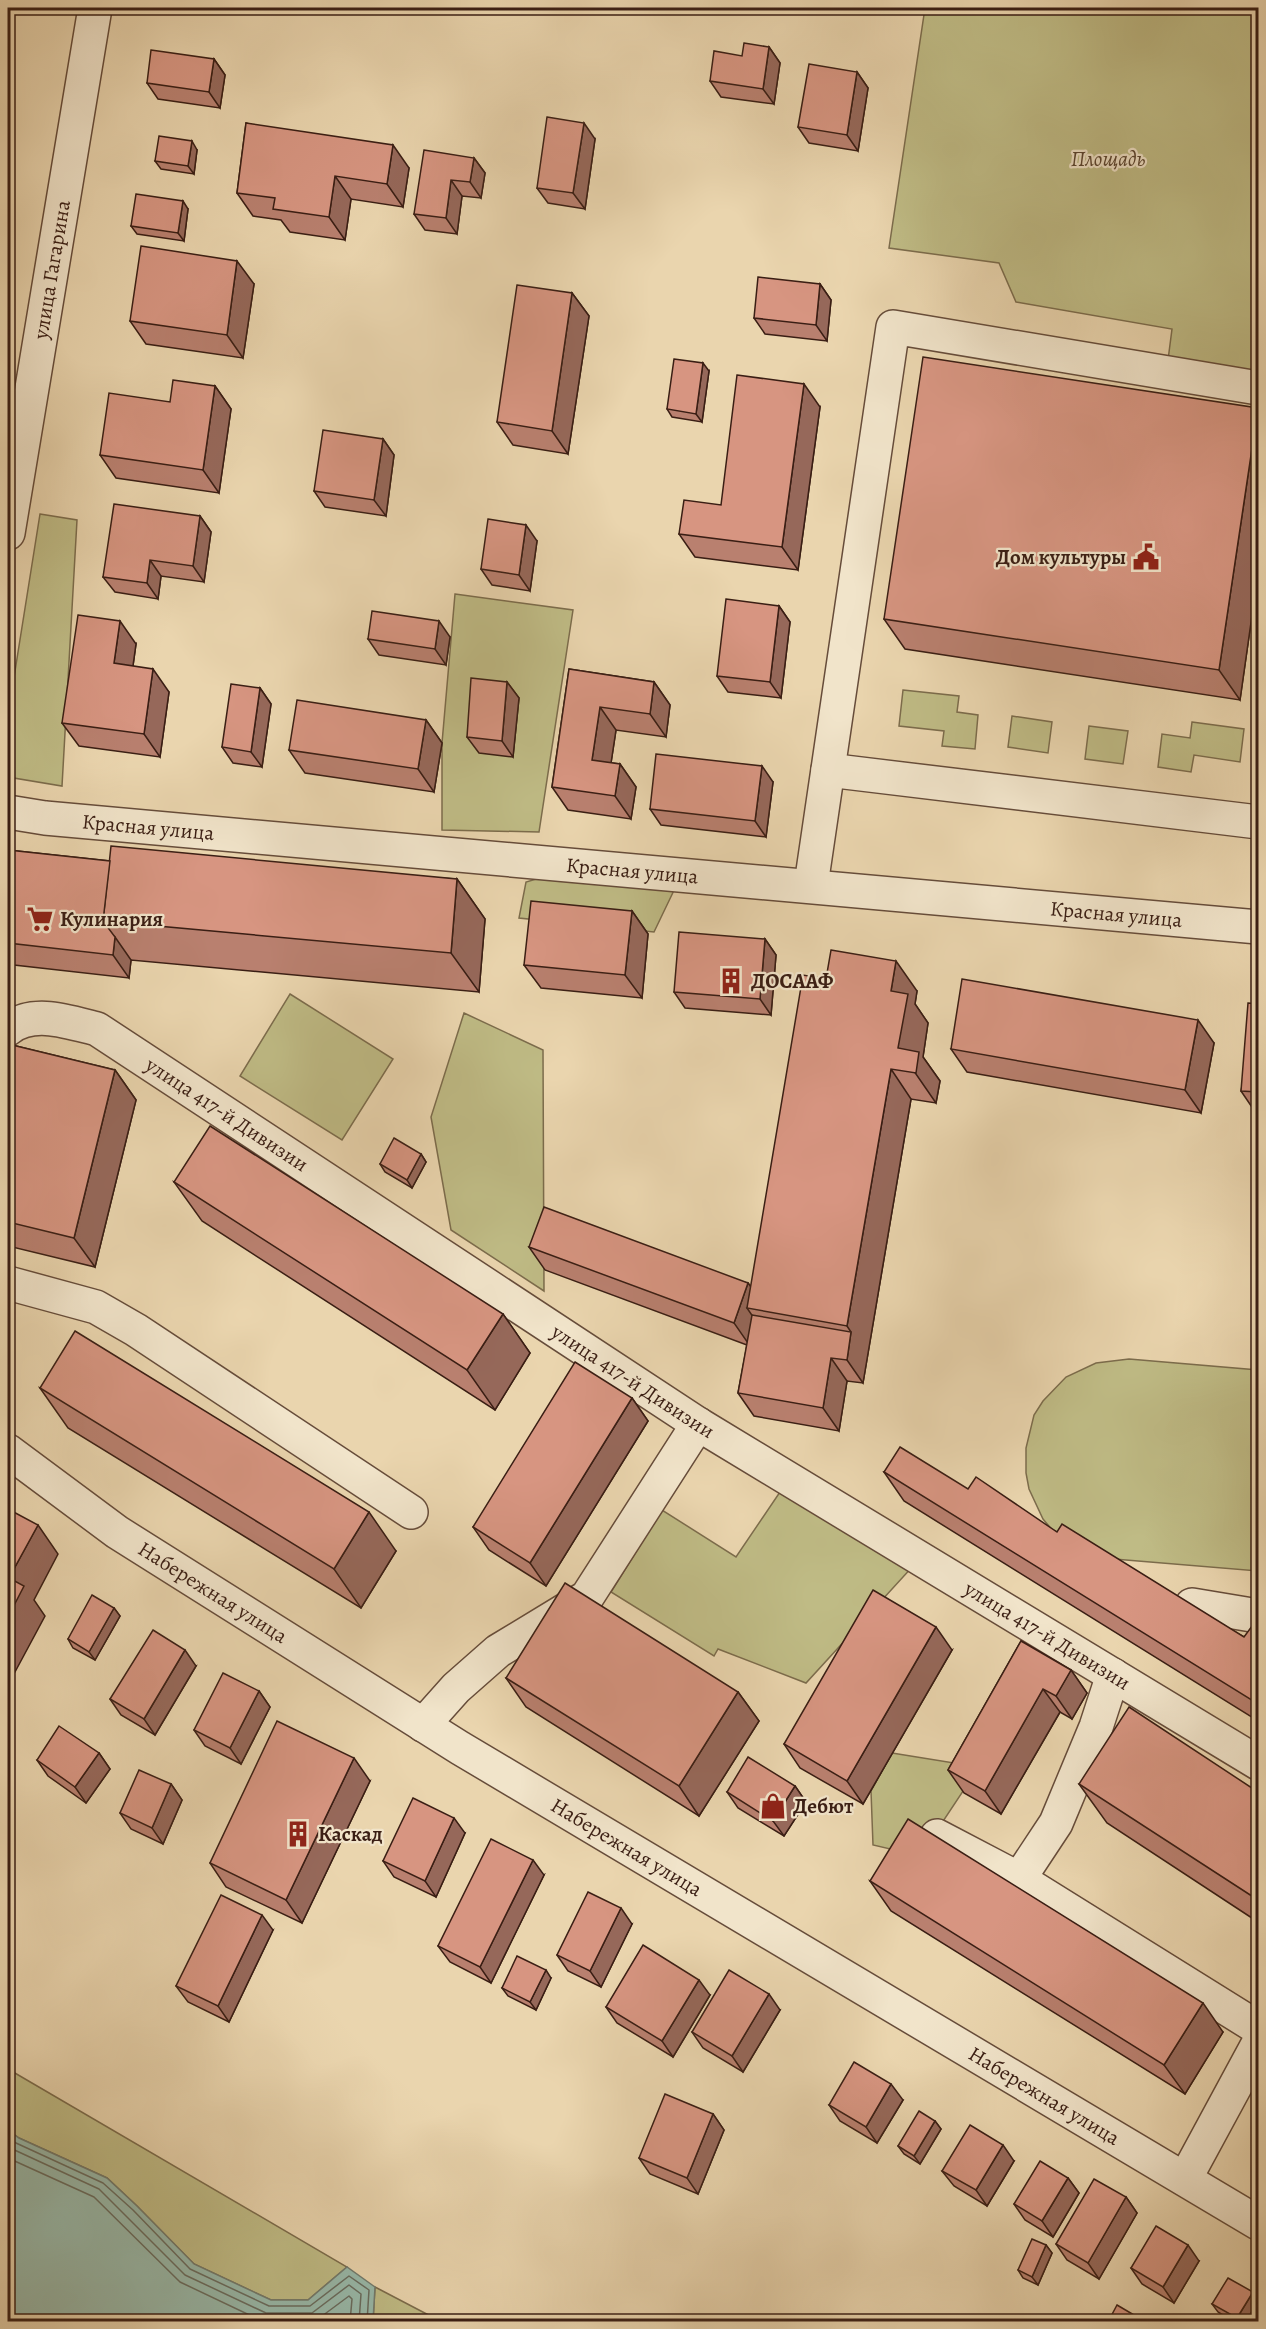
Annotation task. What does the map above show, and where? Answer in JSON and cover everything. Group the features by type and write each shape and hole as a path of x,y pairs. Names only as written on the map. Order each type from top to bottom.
{"street":[{"name":"улица Гагарина","path":"8,533 95,8"},
{"path":"812,885 893,327 1258,388"},
{"path":"828,770 1258,822"},
{"name":"Красная улица","path":"8,812 45,818 812,885 1258,927"},
{"name":"улица 417-й Дивизии","path":"8,1029 18,1021 54,1019 97,1029 698,1424 1258,1764"},
{"path":"8,1283 96,1306 136,1330 411,1512"},
{"path":"423,1725 456,1688 498,1651 587,1597 698,1424"},
{"name":"Набережная улица","path":"8,1451 117,1532 423,1725 1258,2223"},
{"path":"1192,1605 1258,1616"},
{"path":"1020,1879 1056,1823 1096,1727 1113,1675"},
{"path":"937,1836 1020,1879 1258,2028"},
{"path":"1185,2179 1258,2044"}],"green space":[{"name":"Площадь","path":"925,8 1258,8 1258,372 1168,360 1172,329 1016,302 999,263 889,248"},
{"path":"40,514 77,520 62,786 8,777 8,715"},
{"path":"455,594 573,610 539,832 442,830 442,743"},
{"path":"903,690 959,696 957,712 978,715 975,749 942,746 944,731 899,726"},
{"path":"1012,716 1052,722 1048,753 1008,747"},
{"path":"1192,722 1244,729 1240,762 1194,755 1191,772 1158,767 1162,734 1190,738"},
{"path":"1089,726 1128,731 1123,764 1085,759"},
{"path":"560,872 678,882 654,932 519,918 526,882"},
{"path":"290,994 393,1059 342,1140 240,1076"},
{"path":"464,1013 543,1050 544,1291 451,1230 431,1117"},
{"path":"1129,1359 1258,1370 1258,1571 1114,1559 1054,1532 1043,1519 1029,1489 1026,1473 1026,1448 1034,1415 1043,1401 1066,1377 1096,1363"},
{"path":"782,1489 914,1565 806,1683 718,1649 714,1656 611,1592 662,1510 736,1557"},
{"path":"892,1753 979,1767 920,1856 873,1845 871,1791"},
{"path":"8,2069 347,2267 308,2300 271,2300 194,2264 107,2178 19,2138 8,2130"},
{"path":"375,2287 440,2321 373,2322"}],"water":[{"path":"8,2130 19,2138 107,2178 194,2264 271,2300 308,2300 347,2267 375,2287 373,2321 8,2321"}],"building":[{"path":"744,43 769,47 763,89 710,81 714,51 742,56"},
{"path":"151,50 214,59 209,92 147,83"},
{"path":"809,64 857,72 847,135 798,127"},
{"path":"547,117 584,123 573,193 537,188"},
{"path":"246,123 393,145 387,184 335,176 329,217 273,209 275,198 237,193"},
{"path":"159,136 192,141 188,166 155,161"},
{"path":"424,150 474,158 470,182 451,180 446,218 414,214"},
{"path":"136,194 183,201 178,233 131,226"},
{"path":"141,246 237,261 227,335 130,321"},
{"path":"758,277 820,284 816,325 754,318"},
{"path":"517,285 572,293 552,431 497,422"},
{"path":"923,357 1258,408 1219,670 884,619"},
{"path":"674,359 703,363 696,414 667,409"},
{"path":"737,375 804,384 782,547 679,534 684,500 721,505"},
{"path":"173,380 215,386 203,470 100,455 109,393 170,402"},
{"path":"323,430 383,439 374,500 314,491"},
{"path":"114,504 200,516 193,566 150,560 147,583 103,577"},
{"path":"488,519 526,525 519,575 481,569"},
{"path":"726,599 779,606 770,682 717,676"},
{"path":"372,611 439,621 435,649 368,639"},
{"path":"78,615 120,621 114,663 153,669 144,734 62,723"},
{"path":"569,669 654,682 650,714 600,707 592,760 620,764 615,796 552,787"},
{"path":"471,678 507,682 502,741 467,737"},
{"path":"231,684 260,688 251,752 222,747"},
{"path":"297,700 426,720 418,769 289,750"},
{"path":"656,754 762,766 755,821 650,809"},
{"path":"111,846 457,879 451,953 103,921"},
{"path":"8,850 110,861 103,921 115,937 113,955 8,943"},
{"path":"531,901 632,911 625,975 524,965"},
{"name":"ДОСААФ","path":"679,932 765,939 760,999 674,992"},
{"path":"831,950 896,961 891,991 908,994 898,1048 919,1052 916,1073 891,1069 847,1326 747,1308 803,975 826,979"},
{"path":"962,979 1198,1020 1185,1090 951,1049"},
{"path":"1248,1003 1258,1004 1258,1092 1241,1091"},
{"path":"8,1044 115,1070 74,1238 8,1222"},
{"path":"210,1126 503,1314 467,1370 174,1182"},
{"path":"394,1138 421,1154 407,1180 380,1164"},
{"path":"544,1207 748,1283 734,1323 529,1247"},
{"path":"752,1315 851,1332 847,1360 831,1358 823,1408 738,1393"},
{"path":"75,1331 369,1512 334,1569 40,1388"},
{"path":"575,1362 632,1398 530,1563 473,1527"},
{"path":"900,1447 968,1489 976,1477 1057,1532 1062,1524 1244,1637 1255,1622 1258,1624 1258,1704 884,1472"},
{"path":"8,1509 38,1525 9,1578 24,1586 8,1617"},
{"path":"565,1583 738,1692 679,1786 506,1678"},
{"path":"873,1590 936,1627 847,1781 784,1744"},
{"path":"92,1595 114,1608 89,1652 68,1639"},
{"path":"153,1630 185,1650 144,1719 110,1699"},
{"path":"1021,1641 1071,1670 1056,1696 1043,1689 985,1791 948,1770"},
{"path":"223,1673 259,1691 230,1748 194,1730"},
{"path":"1129,1707 1258,1792 1258,1900 1079,1784"},
{"name":"Каскад","path":"277,1721 354,1758 286,1900 210,1863"},
{"path":"59,1726 99,1753 75,1787 37,1760"},
{"path":"748,1757 795,1786 773,1821 727,1792"},
{"path":"139,1770 171,1784 152,1828 120,1813"},
{"path":"413,1798 454,1818 425,1881 383,1861"},
{"path":"908,1819 1203,2003 1164,2065 870,1881"},
{"path":"491,1839 533,1860 480,1967 438,1946"},
{"path":"588,1892 621,1908 590,1971 557,1955"},
{"path":"221,1895 262,1915 218,2006 176,1986"},
{"path":"643,1945 699,1980 662,2041 606,2007"},
{"path":"517,1956 546,1970 530,2002 502,1988"},
{"path":"729,1970 769,1994 732,2056 692,2032"},
{"path":"854,2062 891,2084 866,2127 829,2105"},
{"path":"665,2094 713,2114 687,2178 639,2158"},
{"path":"1258,2105 1258,2118 1252,2114"},
{"path":"919,2111 935,2121 914,2156 898,2146"},
{"path":"970,2125 1003,2145 976,2190 942,2171"},
{"path":"1040,2161 1068,2178 1042,2221 1014,2204"},
{"path":"1094,2179 1126,2197 1088,2263 1056,2244"},
{"path":"1156,2226 1188,2245 1163,2287 1131,2268"},
{"path":"1032,2239 1046,2245 1032,2277 1018,2270"},
{"path":"1228,2278 1253,2292 1237,2318 1212,2304"},
{"path":"1117,2305 1146,2322 1108,2322"}],"place":[{"name":"Дом культуры","path":"1146,557"},
{"name":"Кулинария","path":"40,919"},
{"name":"ДОСААФ","path":"731,981"},
{"name":"Дебют","path":"773,1806"},
{"name":"Каскад","path":"298,1834"}]}
